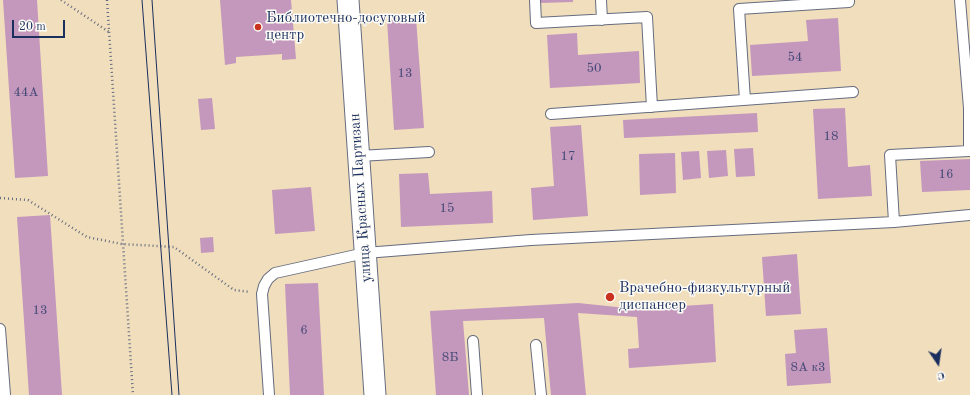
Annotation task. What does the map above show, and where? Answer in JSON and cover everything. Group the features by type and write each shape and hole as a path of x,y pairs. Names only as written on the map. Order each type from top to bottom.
{"street":[{"name":"улица Красных Партизан","path":"348,0 375,395"}],"lane":[{"path":"534,0 536,23 647,17 652,107"},
{"path":"601,0 602,20"},
{"path":"745,100 739,9 775,4 849,2 849,0"},
{"path":"894,222 890,155 969,151 970,108 960,0"},
{"path":"551,114 852,92"},
{"path":"359,156 428,152"},
{"path":"269,395 262,294 268,279 275,273 365,253 531,240 894,222 970,215"},
{"path":"0,329 5,395"},
{"path":"473,341 477,395"},
{"path":"536,345 541,395"}],"path":[{"path":"61,0 108,32"},
{"path":"107,0 133,395"},
{"path":"0,198 28,200 87,237 122,244 174,247 234,290 262,294"}],"building":[{"path":"3,0 37,0 48,176 15,178"},
{"name":"Библиотечно-досуговый центр","path":"220,0 291,0 296,59 282,60 282,54 236,57 236,63 225,65"},
{"path":"540,0 573,0 573,2 540,3"},
{"path":"416,18 424,128 394,130 387,20"},
{"path":"838,18 841,71 752,76 750,45 808,41 806,20"},
{"path":"577,33 578,55 639,51 640,83 550,88 547,35"},
{"path":"212,98 215,129 201,130 198,99"},
{"path":"845,108 848,167 870,165 872,196 818,199 813,109"},
{"path":"757,113 758,132 624,138 623,120"},
{"path":"581,125 588,216 533,220 531,188 554,186 550,127"},
{"path":"753,148 755,176 736,177 734,149"},
{"path":"726,150 728,176 709,178 707,151"},
{"path":"699,151 701,178 683,180 681,152"},
{"path":"675,153 676,193 640,195 639,154"},
{"path":"970,159 970,190 922,192 920,161"},
{"path":"428,173 430,194 492,191 493,223 401,227 399,174"},
{"path":"311,187 315,231 275,234 272,190"},
{"path":"50,215 62,395 29,395 17,217"},
{"path":"213,237 214,252 201,253 200,238"},
{"path":"797,254 801,314 766,316 762,257"},
{"path":"318,283 324,395 290,395 285,284"},
{"path":"578,303 636,309 713,304 716,362 629,368 628,349 639,348 637,317 578,313 586,395 551,395 544,318 463,321 469,395 436,395 430,311"},
{"path":"827,328 831,383 787,386 785,354 796,353 794,330"}],"tram line":[{"path":"142,0 172,395"},
{"path":"152,0 179,395"}],"place":[{"name":"Библиотечно-досуговый центр","path":"258,27"},
{"name":"Врачебно-физкультурный диспансер","path":"610,297"}]}
